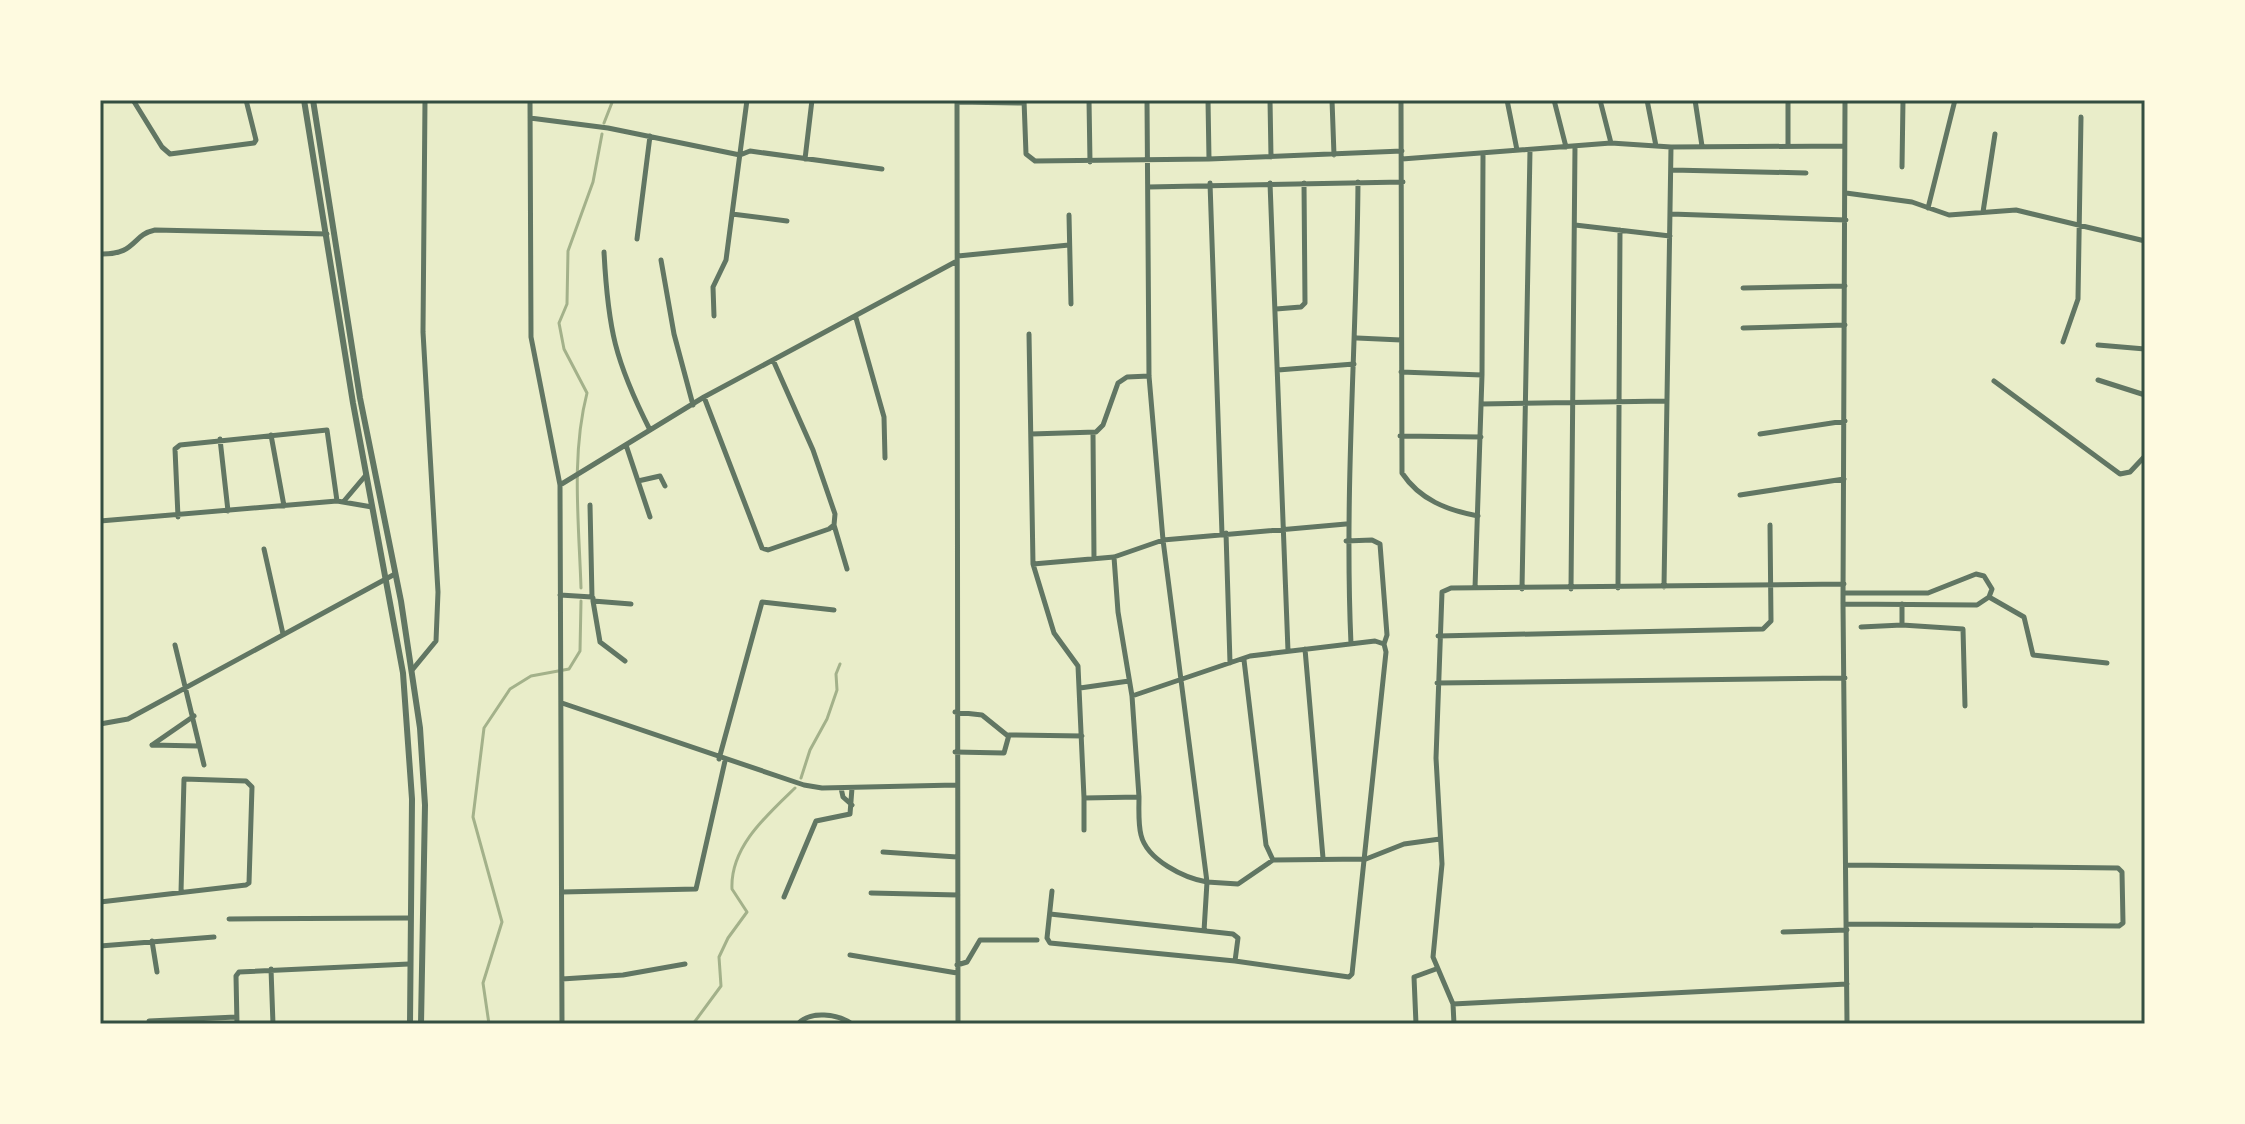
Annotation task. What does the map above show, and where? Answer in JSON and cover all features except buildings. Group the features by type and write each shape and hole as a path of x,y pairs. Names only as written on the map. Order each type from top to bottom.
{"street":[{"path":"133,100 162,147 170,154 254,143 255,135 246,100"},
{"path":"304,100 372,507 387,577 409,730 412,799 410,1024"},
{"path":"313,100 360,398 413,669 425,805 421,1024"},
{"path":"413,669 436,641 438,592 423,332 425,100"},
{"path":"530,100 531,337 560,485 562,1024"},
{"path":"714,316 713,287 726,260 747,100"},
{"path":"805,159 812,100"},
{"path":"1089,100 1090,162"},
{"path":"1147,100 1149,376 1163,540 1184,681 1207,882 1204,931"},
{"path":"1208,100 1209,159"},
{"path":"1270,100 1271,157"},
{"path":"1332,100 1334,155"},
{"path":"1401,100 1402,473 1409,484 1436,504 1478,516"},
{"path":"1507,100 1517,150"},
{"path":"1554,100 1566,147"},
{"path":"1600,100 1611,143"},
{"path":"1647,100 1656,146"},
{"path":"1695,100 1702,146"},
{"path":"1788,100 1788,145"},
{"path":"1845,100 1843,604 1847,1024"},
{"path":"1902,167 1903,100"},
{"path":"1928,208 1955,100"},
{"path":"958,1024 955,752 957,101 1024,101 1025,150 1029,158 1090,162 1402,151"},
{"path":"2063,342 2078,299 2081,117"},
{"path":"530,118 650,136 740,155 750,151 882,169"},
{"path":"1983,213 1995,134"},
{"path":"637,239 650,136"},
{"path":"1402,159 1611,143 1671,147 1845,146"},
{"path":"1571,589 1575,146"},
{"path":"1664,587 1671,147"},
{"path":"1522,589 1530,150"},
{"path":"1475,588 1481,437 1483,155"},
{"path":"1672,170 1806,173"},
{"path":"1351,644 1346,524 1357,338 1358,182"},
{"path":"1148,187 1210,183 1403,182"},
{"path":"1210,183 1230,663"},
{"path":"1270,183 1288,651"},
{"path":"1276,309 1301,307 1305,303 1304,183"},
{"path":"1846,193 1900,199 1949,215 2016,210 2145,241"},
{"path":"732,214 787,221"},
{"path":"1671,214 1846,220"},
{"path":"1069,215 1071,304"},
{"path":"1575,225 1670,236"},
{"path":"100,254 126,251 149,231 155,230 333,234"},
{"path":"1618,588 1620,230"},
{"path":"560,485 704,397 856,318 958,259 1069,245"},
{"path":"604,252 607,305 618,362 650,430"},
{"path":"661,260 674,334 693,405"},
{"path":"1743,288 1845,286"},
{"path":"856,318 884,417 885,458"},
{"path":"1743,328 1845,325"},
{"path":"1029,334 1033,564 1054,633 1078,666 1084,830"},
{"path":"1357,338 1401,340"},
{"path":"2098,345 2145,349"},
{"path":"773,360 813,450 835,514 834,525 847,569"},
{"path":"1278,370 1354,364"},
{"path":"1401,372 1482,375"},
{"path":"1031,434 1093,433 1103,425 1118,383 1127,377 1149,376"},
{"path":"2098,380 2145,395"},
{"path":"1994,381 2120,474 2130,472 2145,456"},
{"path":"704,397 762,548 768,550 834,525"},
{"path":"1481,404 1666,401"},
{"path":"1760,434 1845,421"},
{"path":"178,517 175,449 180,445 220,439 327,430 340,501"},
{"path":"1093,433 1094,558"},
{"path":"271,435 284,506"},
{"path":"1400,436 1481,437"},
{"path":"220,439 228,511"},
{"path":"626,445 650,517"},
{"path":"340,501 357,489 367,472"},
{"path":"638,481 661,476 665,486"},
{"path":"1740,495 1844,479"},
{"path":"100,521 178,517 340,501 372,507"},
{"path":"590,505 593,599 600,642 625,661"},
{"path":"1033,564 1114,557 1163,540 1346,524"},
{"path":"1438,636 1760,630 1771,621 1770,525"},
{"path":"1052,891 1047,938 1050,943 1351,976 1366,859 1387,635 1380,544 1372,540 1346,541"},
{"path":"264,549 283,634"},
{"path":"1114,557 1118,612 1132,696 1144,844 1184,876 1207,882 1238,884 1273,860 1366,859 1404,844 1440,839"},
{"path":"100,724 128,719 395,574"},
{"path":"1843,604 1977,605 1989,597 1992,589 1989,581 1976,574 1928,593 1844,593"},
{"path":"1454,1024 1453,1004 1433,957 1440,839 1436,758 1438,636 1442,592 1451,588 1844,584"},
{"path":"560,595 631,604"},
{"path":"1989,597 2024,617 2033,655 2107,663"},
{"path":"562,892 696,889 722,760 762,602 834,610"},
{"path":"1902,604 1902,625"},
{"path":"1861,627 1902,625 1963,629 1965,706"},
{"path":"1132,696 1244,660 1305,649 1384,644"},
{"path":"175,645 204,765"},
{"path":"1305,649 1323,858"},
{"path":"1244,660 1266,845 1273,860"},
{"path":"1437,683 1845,678"},
{"path":"1080,688 1129,681"},
{"path":"562,703 722,760 804,785 841,788 956,785"},
{"path":"955,712 982,715 1008,736 1082,736"},
{"path":"194,716 152,745 198,746"},
{"path":"955,752 1004,753 1008,736"},
{"path":"100,902 246,885 251,880 252,787 246,781 184,779 181,892"},
{"path":"841,788 843,797 852,805"},
{"path":"784,897 816,821 848,815 852,805 852,788"},
{"path":"1084,798 1139,797"},
{"path":"883,852 957,857"},
{"path":"1783,932 1847,927 2119,926 2123,923 2122,872 2118,868 1847,865"},
{"path":"871,893 958,895"},
{"path":"1050,914 1235,936 1235,961"},
{"path":"229,919 409,918"},
{"path":"100,946 214,937"},
{"path":"957,965 967,962 980,940 1037,940"},
{"path":"152,941 157,972"},
{"path":"850,955 957,973"},
{"path":"149,1021 236,1021 236,976 245,971 409,964"},
{"path":"562,979 623,975 685,964"},
{"path":"271,969 273,1024"},
{"path":"1416,1024 1414,977 1436,969"},
{"path":"1453,1004 1847,984"},
{"path":"798,1024 805,1018 818,1016 844,1019 852,1024"}],"waterway":[{"path":"604,123 613,100"},
{"path":"581,588 578,465 587,393 564,349 559,323 567,304 568,251 593,182 602,134"},
{"path":"489,1024 483,983 502,922 473,817 484,728 510,689 531,676 569,669 580,651 581,601"},
{"path":"801,778 837,690 836,674 840,664"},
{"path":"693,1024 721,986 719,957 747,912 732,889 737,859 752,833 795,788"}]}
